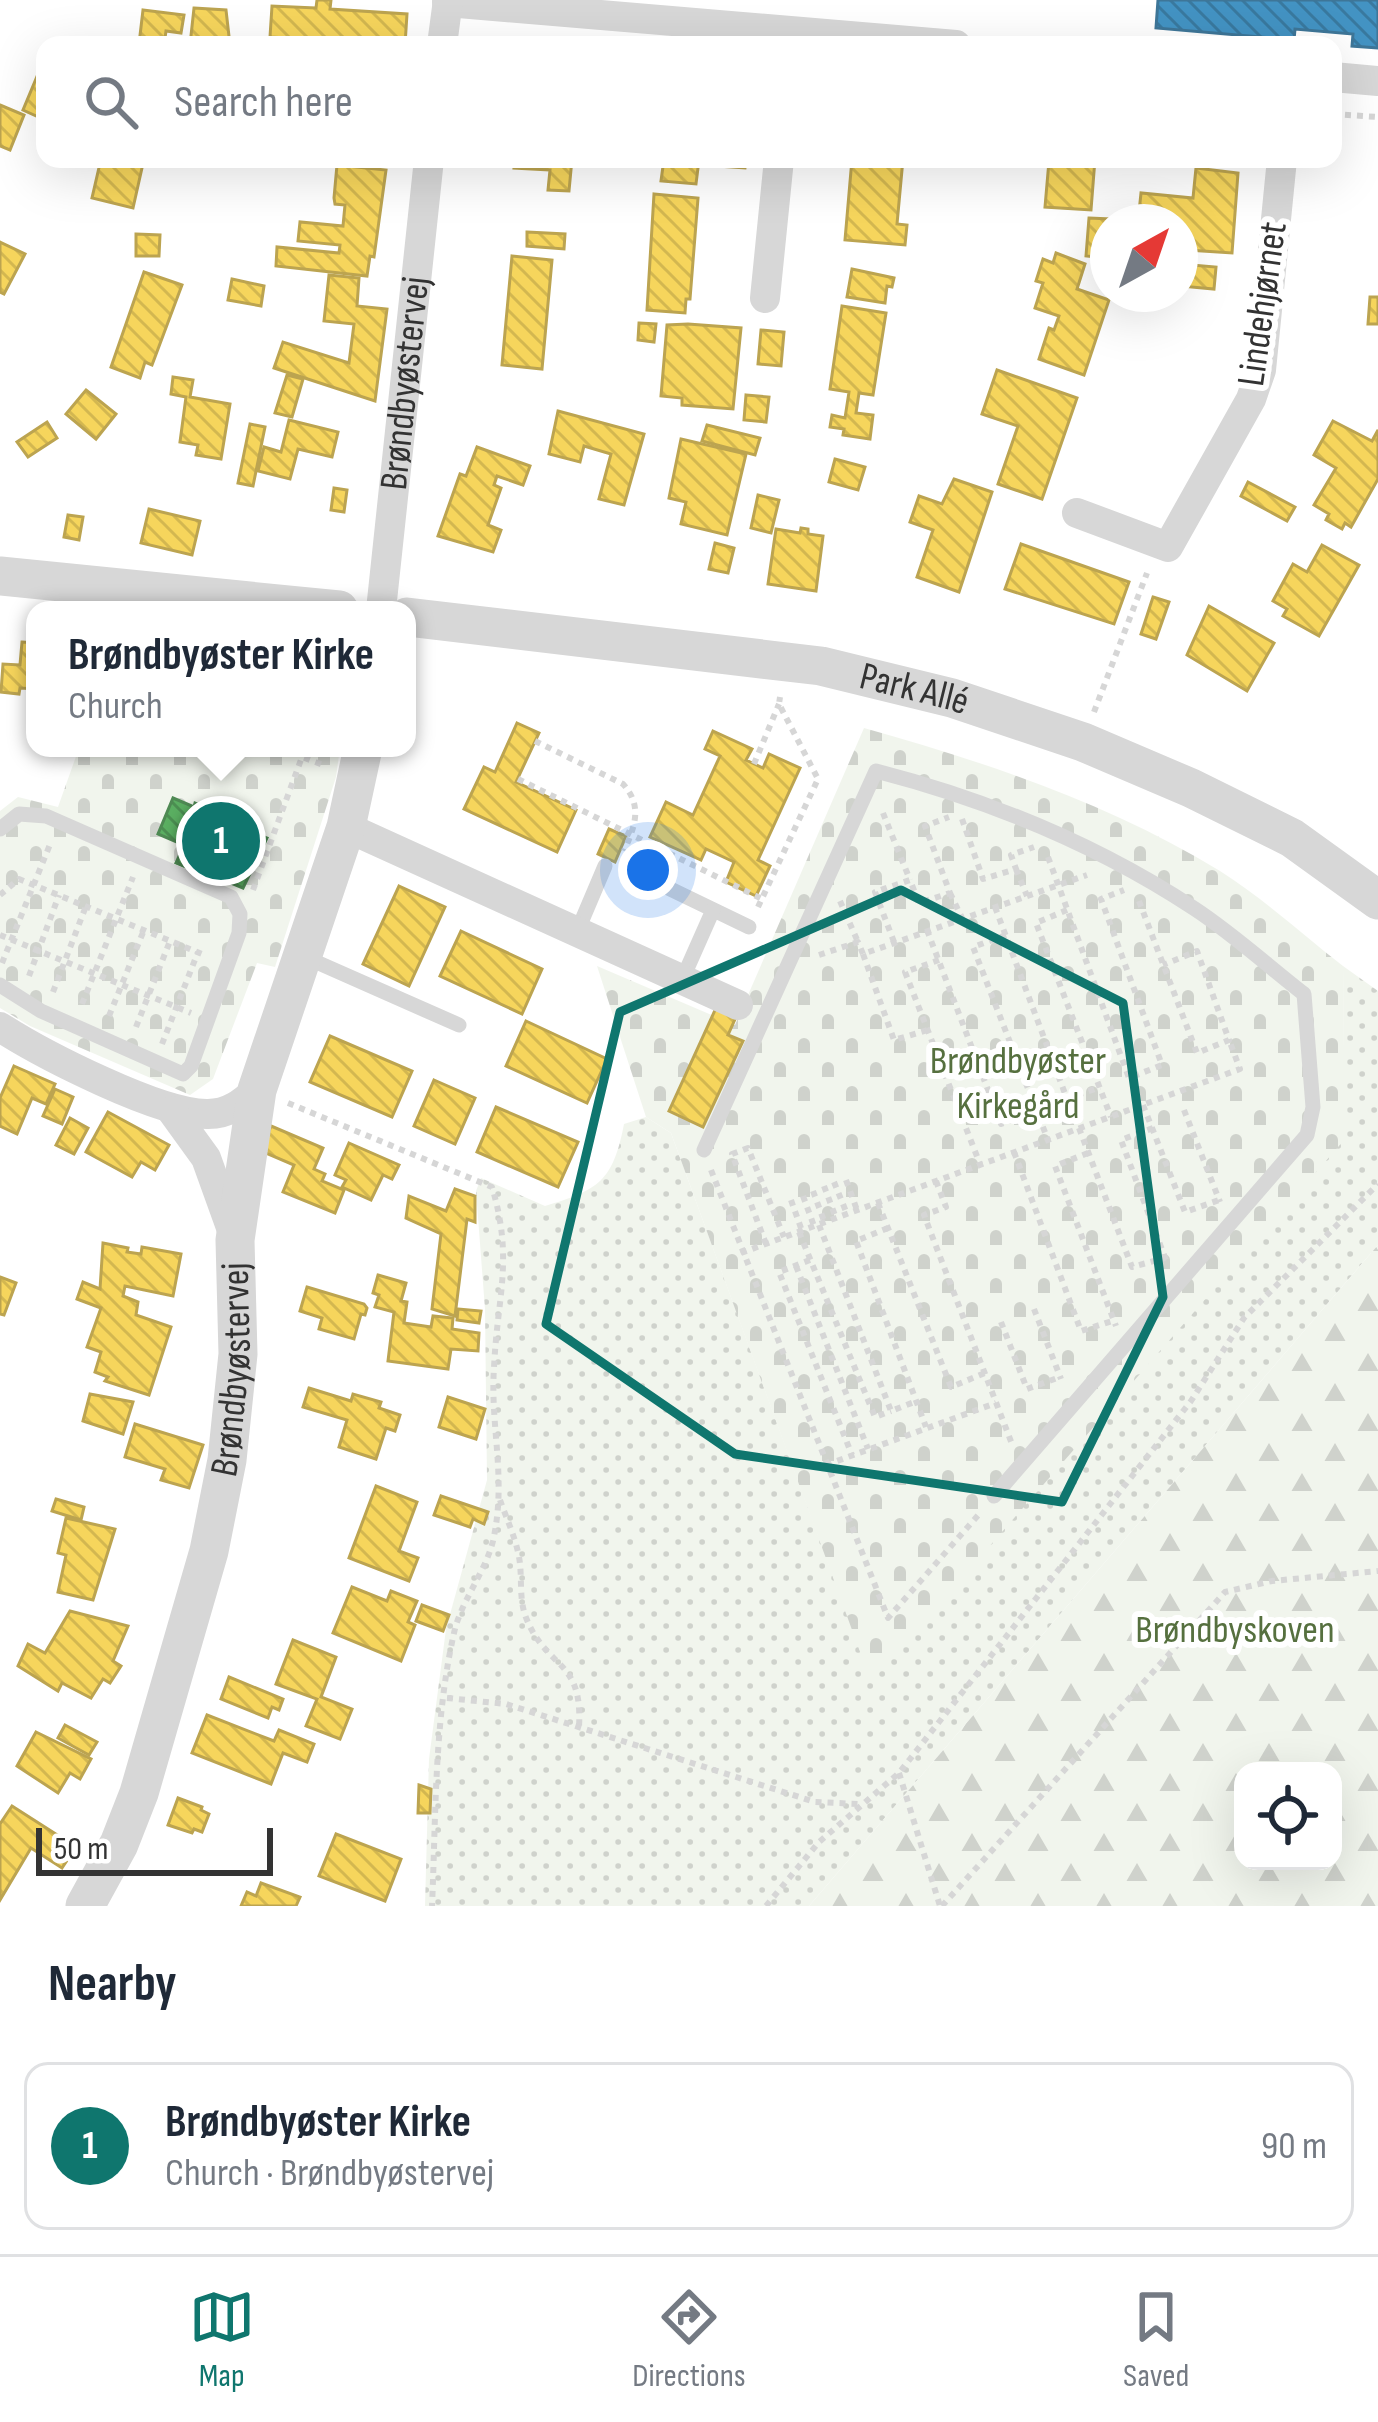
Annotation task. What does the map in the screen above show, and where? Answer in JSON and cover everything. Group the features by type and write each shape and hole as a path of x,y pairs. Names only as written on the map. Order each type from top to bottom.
{"street":[{"path":"443,36 447,1 773,36"},
{"path":"1342,78 1378,81"},
{"name":"Brøndbyøstervej","path":"382,601 428,168"},
{"path":"765,298 778,168"},
{"name":"Lindehjørnet","path":"1168,547 1251,399 1262,370 1281,168"},
{"path":"1077,513 1168,547"},
{"path":"0,576 249,601"},
{"name":"Park Allé","path":"416,618 820,666 952,698 1083,742 1191,788 1292,838 1378,900"},
{"name":"Brøndbyøstervej","path":"85,1906 140,1793 209,1550 226,1460 238,1354 235,1240 257,1090 346,827 346,757"},
{"path":"346,827 751,1011"},
{"path":"0,1027 24,1043 172,1111 211,1114 232,1110 257,1090"},
{"path":"172,1111 206,1158 235,1240"}],"lane":[{"path":"704,1150 751,1011 787,965 876,771 1094,850 1198,911 1304,994 1313,1107 1307,1135 994,1496"},
{"path":"0,829 19,814 59,822 231,896 240,914 227,965 191,1066 183,1074 74,1026 0,985"},
{"path":"577,932 604,866"},
{"path":"633,871 749,927"},
{"path":"682,980 713,910"},
{"path":"305,957 459,1025"}],"path":[{"path":"1342,115 1378,117"},
{"path":"1083,742 1148,568 1168,547"},
{"path":"754,764 779,704 785,662"},
{"path":"749,927 818,779 779,704"},
{"path":"536,741 623,784 637,805 622,857"},
{"path":"240,914 256,884 302,757 346,757"},
{"path":"518,779 762,899"},
{"path":"871,782 919,903 950,892"},
{"path":"962,919 925,826 960,813 983,879 1016,869"},
{"path":"0,968 59,822"},
{"path":"1027,896 1011,855 1043,843 1130,1078 1162,1065 1101,899 1133,887 1197,1053 1229,1040"},
{"path":"74,1026 142,857"},
{"path":"829,873 894,1040 928,1030"},
{"path":"0,895 19,879 227,965"},
{"path":"894,942 875,892 910,880"},
{"path":"862,954 1058,885"},
{"path":"21,998 59,895"},
{"path":"46,1012 86,906"},
{"path":"995,907 1067,1099 1100,1087"},
{"path":"1067,910 1036,923 1111,1117"},
{"path":"100,1037 144,930"},
{"path":"928,930 1001,1124 1036,1110"},
{"path":"0,935 207,1019"},
{"path":"1006,935 973,947 1048,1140"},
{"path":"128,1050 170,941"},
{"path":"787,965 857,942"},
{"path":"741,1253 1240,1069 1197,951 1163,964"},
{"path":"155,1062 198,952"},
{"path":"939,960 905,972 980,1165"},
{"path":"257,1090 492,1187 504,1224 506,1260 494,1369 499,1496 492,1543 476,1588 454,1628 438,1764 432,1906"},
{"path":"1143,1105 1185,1213 1219,1200"},
{"path":"1184,1110 1229,1225"},
{"path":"1078,1128 1132,1267 1165,1258"},
{"path":"1153,1128 1121,1140 1176,1286"},
{"path":"766,1244 732,1154 748,1148 784,1237"},
{"path":"704,1150 888,1618 994,1496"},
{"path":"1014,1152 1081,1331 1114,1320"},
{"path":"1088,1153 1055,1166 1124,1346"},
{"path":"846,1180 857,1210"},
{"path":"936,1181 946,1207 924,1215 1020,1466"},
{"path":"834,1182 847,1214"},
{"path":"766,1906 819,1842 898,1773 1190,1401 1244,1318 1378,1184"},
{"path":"824,1186 836,1218"},
{"path":"813,1191 819,1224"},
{"path":"803,1196 819,1224 891,1411"},
{"path":"790,1200 874,1417 917,1401"},
{"path":"878,1203 951,1387 985,1373"},
{"path":"888,1228 856,1241 926,1427"},
{"path":"810,1260 778,1272 852,1455"},
{"path":"796,1265 868,1449"},
{"path":"1034,1309 1072,1407"},
{"path":"1001,1322 1027,1389 1060,1377"},
{"path":"826,1465 996,1403"},
{"path":"499,1496 520,1561 520,1595 527,1623 573,1679 581,1696 579,1727"},
{"path":"898,1773 941,1906 1225,1592 1272,1581 1378,1571"},
{"path":"446,1698 506,1704 815,1802 860,1804"}],"highlighted area":[{"path":"901,890 1123,1003 1163,1297 1062,1502 735,1454 546,1324 620,1012"}],"green space":[{"name":"Brøndbyøster Kirkegård","path":"864,728 1002,771 1135,825 1236,882 1343,966 1345,1139 871,1682 671,1133 646,1117 597,966 735,1025"},
{"path":"76,757 339,757 275,967 257,963 213,1079 190,1095 30,1026 0,1008 0,811 18,797 58,807"},
{"path":"1343,966 1378,991 1378,1245 809,1906 425,1906 429,1759 446,1629 487,1480 485,1309 476,1191 481,1178 545,1206 601,1180 615,1159 624,1124 646,1117 671,1133 871,1680 1344,1139"},
{"name":"Brøndbyskoven","path":"1378,1245 1378,1906 809,1906"}],"building: Homes":[{"path":"317,0 331,0 330,9 407,14 406,36 270,36 272,6 316,8"},
{"path":"194,8 226,10 229,36 191,36"},
{"path":"143,10 184,15 181,33 140,36"},
{"path":"36,79 36,116 23,110"},
{"path":"0,105 24,115 10,150 0,146"},
{"path":"99,168 142,168 133,208 92,198"},
{"path":"337,168 386,170 367,276 276,266 277,247 339,253 340,245 298,241 300,222 343,226 345,205 335,204"},
{"path":"514,168 571,168 569,191 548,190 550,170"},
{"path":"663,168 698,168 696,184 661,181"},
{"path":"851,168 902,168 897,224 907,225 905,245 845,240"},
{"path":"1048,168 1094,168 1090,210 1045,207"},
{"path":"1196,168 1238,173 1232,253 1198,251 1198,204 1140,204 1141,193 1193,198"},
{"path":"654,194 698,198 685,313 647,310"},
{"path":"1089,218 1090,218 1090,256 1086,256"},
{"path":"527,232 565,234 564,249 527,246"},
{"path":"136,234 160,235 159,256 136,256"},
{"path":"0,242 25,254 4,294 0,292"},
{"path":"1056,253 1085,264 1077,289 1090,293 1090,312 1105,312 1084,375 1039,359 1049,328 1054,330 1059,316 1035,308 1043,283 1036,281 1043,259 1053,263"},
{"path":"512,256 552,260 542,369 502,365"},
{"path":"1198,266 1216,267 1214,289 1198,288"},
{"path":"852,269 894,278 892,287 887,286 885,303 847,297"},
{"path":"144,272 182,285 152,365 145,362 140,378 111,367"},
{"path":"329,275 359,278 357,306 387,309 375,401 274,368 283,342 349,363 354,324 324,321"},
{"path":"232,279 264,286 261,306 228,300"},
{"path":"1370,297 1378,297 1378,324 1368,324"},
{"path":"842,306 886,313 873,395 859,393 856,413 873,415 870,439 843,435 844,429 830,427 832,415 845,418 849,392 830,389"},
{"path":"639,323 656,324 654,342 638,340"},
{"path":"667,325 741,328 733,409 682,405 682,398 661,396"},
{"path":"761,330 784,332 781,366 758,364"},
{"path":"997,370 1077,398 1042,499 998,484 1018,426 982,414"},
{"path":"287,375 303,379 292,417 275,413"},
{"path":"173,377 193,380 190,397 230,404 221,459 196,455 198,445 180,442 186,397 171,394"},
{"path":"86,390 116,414 96,439 66,414"},
{"path":"746,395 769,397 766,422 744,420"},
{"path":"558,411 644,434 624,505 599,499 611,454 584,446 580,462 549,454"},
{"path":"289,420 338,432 332,457 298,449 290,479 258,471 264,447 281,452"},
{"path":"1333,421 1372,441 1378,430 1378,479 1351,527 1345,523 1342,529 1314,505 1336,468 1314,455"},
{"path":"47,422 57,438 28,457 17,442"},
{"path":"250,424 265,427 253,486 238,483"},
{"path":"707,425 760,438 755,455 702,441"},
{"path":"681,439 746,454 727,535 681,524 686,502 669,498"},
{"path":"477,447 530,466 523,485 497,476 494,485 501,488 488,525 501,530 493,552 438,536 460,474 466,476"},
{"path":"835,459 865,467 858,490 829,482"},
{"path":"954,479 992,492 959,592 917,577 933,530 910,522 919,496 942,504"},
{"path":"1248,482 1295,507 1287,521 1241,496"},
{"path":"334,488 347,490 344,512 331,510"},
{"path":"758,495 779,500 771,533 751,528"},
{"path":"149,509 200,521 192,555 141,543"},
{"path":"68,515 83,517 79,540 64,537"},
{"path":"801,528 823,536 816,591 768,584 776,529 800,533"},
{"path":"715,543 734,548 728,573 709,569"},
{"path":"1021,544 1129,582 1114,624 1005,589"},
{"path":"1322,545 1359,565 1319,636 1283,616 1287,609 1273,601 1293,564 1307,572"},
{"path":"1153,597 1169,602 1156,639 1141,634"},
{"path":"1209,606 1274,643 1247,691 1187,655"},
{"path":"22,642 26,642 26,688 20,688 19,694 1,692 3,664 20,665"},
{"path":"517,723 539,733 516,782 576,810 557,852 464,809 484,767 495,772"},
{"path":"713,731 752,749 746,760 763,768 769,754 800,768 758,860 770,866 756,896 726,882 734,862 706,849 701,860 650,837 666,802 693,815 720,756 705,749"},
{"path":"609,829 626,836 615,862 598,854"},
{"path":"399,886 445,907 409,986 363,964"},
{"path":"461,931 542,969 522,1014 440,976"},
{"path":"716,1008 736,1017 728,1035 743,1041 703,1127 669,1111"},
{"path":"526,1021 607,1059 587,1103 506,1066"},
{"path":"330,1036 412,1071 392,1117 310,1082"},
{"path":"14,1066 55,1084 46,1104 32,1098 17,1134 0,1126 0,1098"},
{"path":"434,1080 475,1098 455,1144 414,1126"},
{"path":"55,1089 73,1097 62,1124 43,1116"},
{"path":"496,1107 578,1142 558,1187 477,1152"},
{"path":"108,1112 169,1145 155,1170 141,1162 132,1177 86,1152"},
{"path":"70,1118 88,1128 74,1154 56,1145"},
{"path":"271,1126 323,1148 314,1169 325,1174 322,1181 344,1190 335,1213 283,1192 294,1165 261,1151"},
{"path":"349,1143 399,1165 392,1179 383,1175 371,1200 342,1187 346,1180 335,1175"},
{"path":"455,1189 475,1196 475,1222 467,1219 455,1316 432,1309 441,1234 406,1218 409,1196 446,1211"},
{"path":"103,1243 141,1254 142,1247 181,1254 173,1296 125,1286 123,1296 138,1302 136,1315 171,1327 149,1395 105,1381 108,1377 95,1372 101,1352 87,1347 101,1308 77,1299 83,1282 100,1289"},
{"path":"378,1275 406,1283 401,1301 407,1302 404,1323 431,1327 433,1316 453,1318 452,1329 479,1333 478,1351 451,1349 448,1369 388,1361 394,1312 375,1307"},
{"path":"0,1277 16,1283 4,1315 0,1314"},
{"path":"307,1287 364,1304 365,1315 361,1314 354,1339 319,1329 322,1318 300,1311"},
{"path":"458,1309 481,1311 479,1323 457,1320"},
{"path":"309,1388 351,1401 353,1394 381,1402 379,1408 400,1415 395,1431 386,1428 376,1459 339,1447 347,1420 303,1407"},
{"path":"90,1394 133,1402 123,1434 83,1421"},
{"path":"448,1397 485,1409 476,1439 439,1427"},
{"path":"135,1424 203,1445 189,1488 161,1480 165,1469 125,1457"},
{"path":"376,1486 417,1502 399,1551 418,1558 409,1581 349,1558"},
{"path":"441,1496 488,1512 484,1524 473,1519 470,1527 434,1515"},
{"path":"56,1499 84,1507 81,1520 52,1511"},
{"path":"66,1518 115,1529 93,1600 58,1592 66,1555 58,1553"},
{"path":"352,1587 387,1601 391,1591 417,1601 408,1622 415,1625 401,1661 333,1633"},
{"path":"422,1605 449,1615 443,1631 416,1621"},
{"path":"70,1611 128,1626 113,1661 121,1666 110,1683 103,1679 91,1698 62,1683 58,1691 18,1666 28,1644 45,1653"},
{"path":"293,1640 336,1657 321,1697 352,1709 340,1739 306,1726 317,1699 276,1684"},
{"path":"229,1677 283,1699 279,1710 272,1707 268,1718 221,1699"},
{"path":"207,1715 274,1741 279,1730 314,1744 307,1762 283,1753 271,1784 192,1753"},
{"path":"65,1725 97,1742 89,1755 58,1738"},
{"path":"36,1732 91,1759 80,1779 70,1773 58,1793 17,1766"},
{"path":"419,1785 431,1789 430,1813 418,1813"},
{"path":"178,1798 209,1814 202,1832 168,1825"},
{"path":"12,1806 76,1847 62,1868 31,1848 0,1900 0,1824"},
{"path":"336,1834 401,1859 385,1901 319,1876"},
{"path":"261,1883 300,1897 296,1906 241,1906 247,1892 256,1896"}],"building: Schools":[{"path":"1158,0 1378,0 1378,48 1352,46 1353,34 1295,29 1294,36 1248,36 1156,28"}],"building: Public":[{"path":"173,798 242,823 239,827 267,838 243,888 221,879 228,862 206,852 198,872 176,863 184,845 158,834"}],"place":[{"name":"Brøndbyøster Kirke","path":"221,841"}]}
